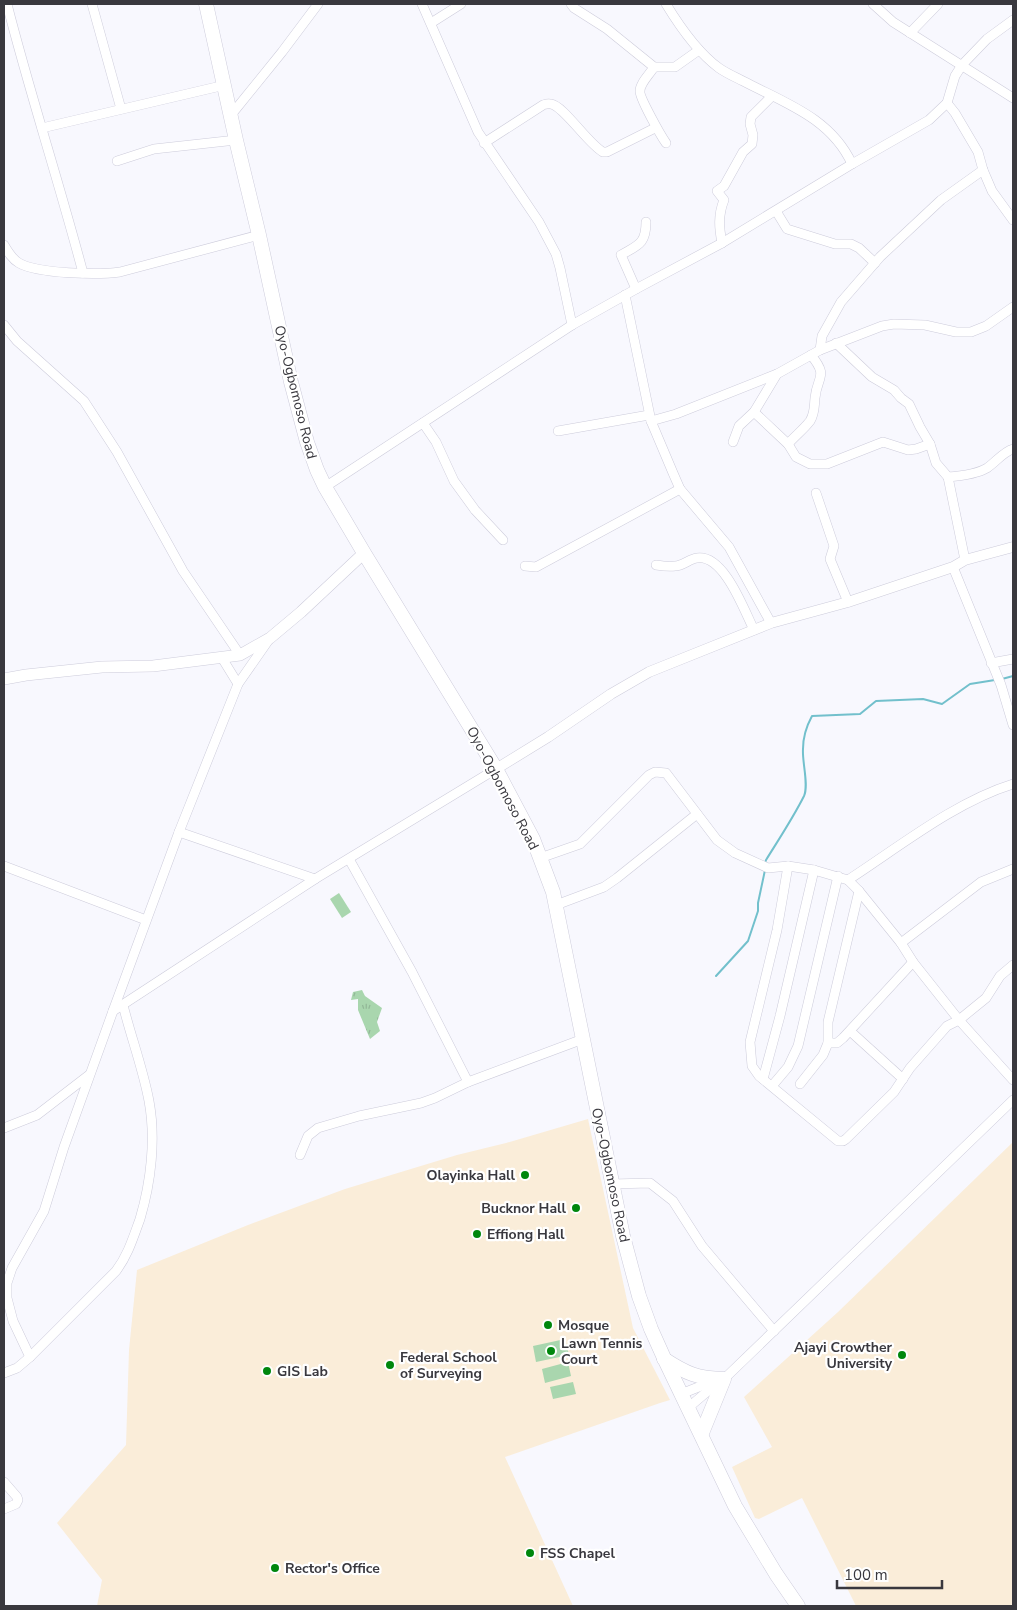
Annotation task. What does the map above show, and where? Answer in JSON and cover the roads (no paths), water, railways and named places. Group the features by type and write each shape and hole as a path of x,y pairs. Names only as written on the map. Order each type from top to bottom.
{"highway":[{"name":"Oyo-Ogbomoso Road","path":"206,4 291,382 307,442 325,487 496,769 533,839 553,892 623,1236 639,1296 664,1358 702,1433 735,1506 798,1606"},
{"path":"664,1358 684,1372 719,1382 702,1433"}],"main road":[{"path":"4,679 102,667 153,666 240,655 270,638 301,612 364,553"}],"street":[{"path":"7,4 27,81 83,272"},
{"path":"92,4 121,109"},
{"path":"231,115 318,4"},
{"path":"422,4 478,132 538,222 556,254 572,325"},
{"path":"431,23 461,4"},
{"path":"571,4 574,8 607,29 654,67 675,67 699,50"},
{"path":"666,4 699,50 720,68 803,112 827,128 845,148 852,164"},
{"path":"873,4 893,22 1013,98"},
{"path":"910,33 938,4"},
{"path":"325,487 572,325 722,244 852,164 929,120 947,103 955,76 962,65 987,39 1013,20"},
{"path":"654,67 640,91 655,123 655,128 666,143"},
{"path":"42,128 225,86"},
{"path":"722,244 719,228 724,200 717,191 724,186 743,152 752,144 751,117 772,96"},
{"path":"947,103 978,152 982,170 992,191 1013,220"},
{"path":"484,143 543,105 551,104 559,108 603,152 607,152 655,128"},
{"path":"118,161 154,149 236,140"},
{"path":"788,444 809,422 815,408 814,399 821,379 816,353 822,336 841,302 875,263 941,200 982,170"},
{"path":"776,211 787,229 834,244 851,244 859,248 875,263"},
{"path":"636,289 621,255 640,244 646,234 646,222"},
{"path":"4,245 13,258 25,266 48,270 105,274 120,272 259,235"},
{"path":"625,295 650,418 680,489 729,547 771,623"},
{"path":"558,431 671,416 777,374 836,343 882,326 894,324 924,325 956,332 971,332 986,326 1013,307"},
{"path":"4,325 17,341 84,401 117,452 183,571 240,655"},
{"path":"836,343 872,377 894,390 909,404 930,444 936,463 948,477 965,560"},
{"path":"733,442 738,426 754,412 777,374"},
{"path":"754,412 788,444 796,457 810,464 821,465 858,453 883,442 908,450 930,444"},
{"path":"423,424 436,442 454,481 475,510 503,540"},
{"path":"948,477 966,475 985,469 1011,450 1013,459"},
{"path":"525,566 536,567 680,489"},
{"path":"816,493 834,546 830,559 848,602"},
{"path":"113,1011 315,879 548,737 611,694 650,672 771,623 848,602 953,567 965,560 1013,547"},
{"path":"656,565 676,566 696,558 705,558 714,562 725,574 737,593 754,630"},
{"path":"953,567 997,674 1013,725"},
{"path":"30,1358 13,1321 7,1298 8,1282 12,1268 44,1212 89,1075 179,832 238,684 270,638"},
{"path":"222,658 238,684"},
{"path":"992,663 1013,659"},
{"path":"540,858 580,844 649,775 655,772 666,774 717,840 735,853 764,866 788,866 814,870 848,880 860,891 901,943 912,962 959,1020 1013,1080"},
{"path":"848,880 930,826 977,798 1013,784"},
{"path":"556,905 604,887 697,814"},
{"path":"179,832 315,879"},
{"path":"349,859 412,972 468,1082"},
{"path":"4,866 146,920"},
{"path":"788,866 777,930 750,1042 752,1066 763,1079 835,1139 840,1141 846,1139 894,1092 910,1068 947,1026 959,1020 986,998 1000,976 1013,965"},
{"path":"763,1079 780,1016 814,870"},
{"path":"901,943 981,882 1013,870"},
{"path":"772,1086 788,1067 798,1046 838,876"},
{"path":"800,1084 824,1055 828,1043 828,1022 860,891"},
{"path":"828,1043 837,1043 850,1031 912,962"},
{"path":"4,1373 17,1368 30,1358 124,1260 130,1249 143,1208 149,1180 152,1143 149,1100 123,1005"},
{"path":"850,1031 903,1078"},
{"path":"300,1155 308,1136 318,1128 359,1116 421,1103 468,1082 583,1039"},
{"path":"4,1128 37,1115 89,1075"},
{"path":"689,1407 719,1382 774,1330 1013,1100"},
{"path":"612,1184 650,1183 672,1201 702,1246 774,1330"},
{"path":"681,1394 706,1384 719,1382"},
{"path":"4,1482 18,1498 16,1504 4,1509"}],"waterway":[{"path":"1002,679 1013,676"},
{"path":"765,863 804,796 806,786 803,754 804,740 812,716 860,714 876,701 923,699 942,704 970,684 995,680"},
{"path":"716,976 748,941 758,911 765,870"}],"place":[{"name":"Olayinka Hall","path":"525,1175"},
{"name":"Bucknor Hall","path":"576,1208"},
{"name":"Effiong Hall","path":"477,1234"},
{"name":"Mosque","path":"548,1325"},
{"name":"Lawn Tennis Court","path":"551,1351"},
{"name":"Ajayi Crowther University","path":"902,1355"},
{"name":"Federal School of Surveying","path":"390,1365"},
{"name":"GIS Lab","path":"267,1371"},
{"name":"FSS Chapel","path":"530,1553"},
{"name":"Rector's Office","path":"275,1568"}]}
